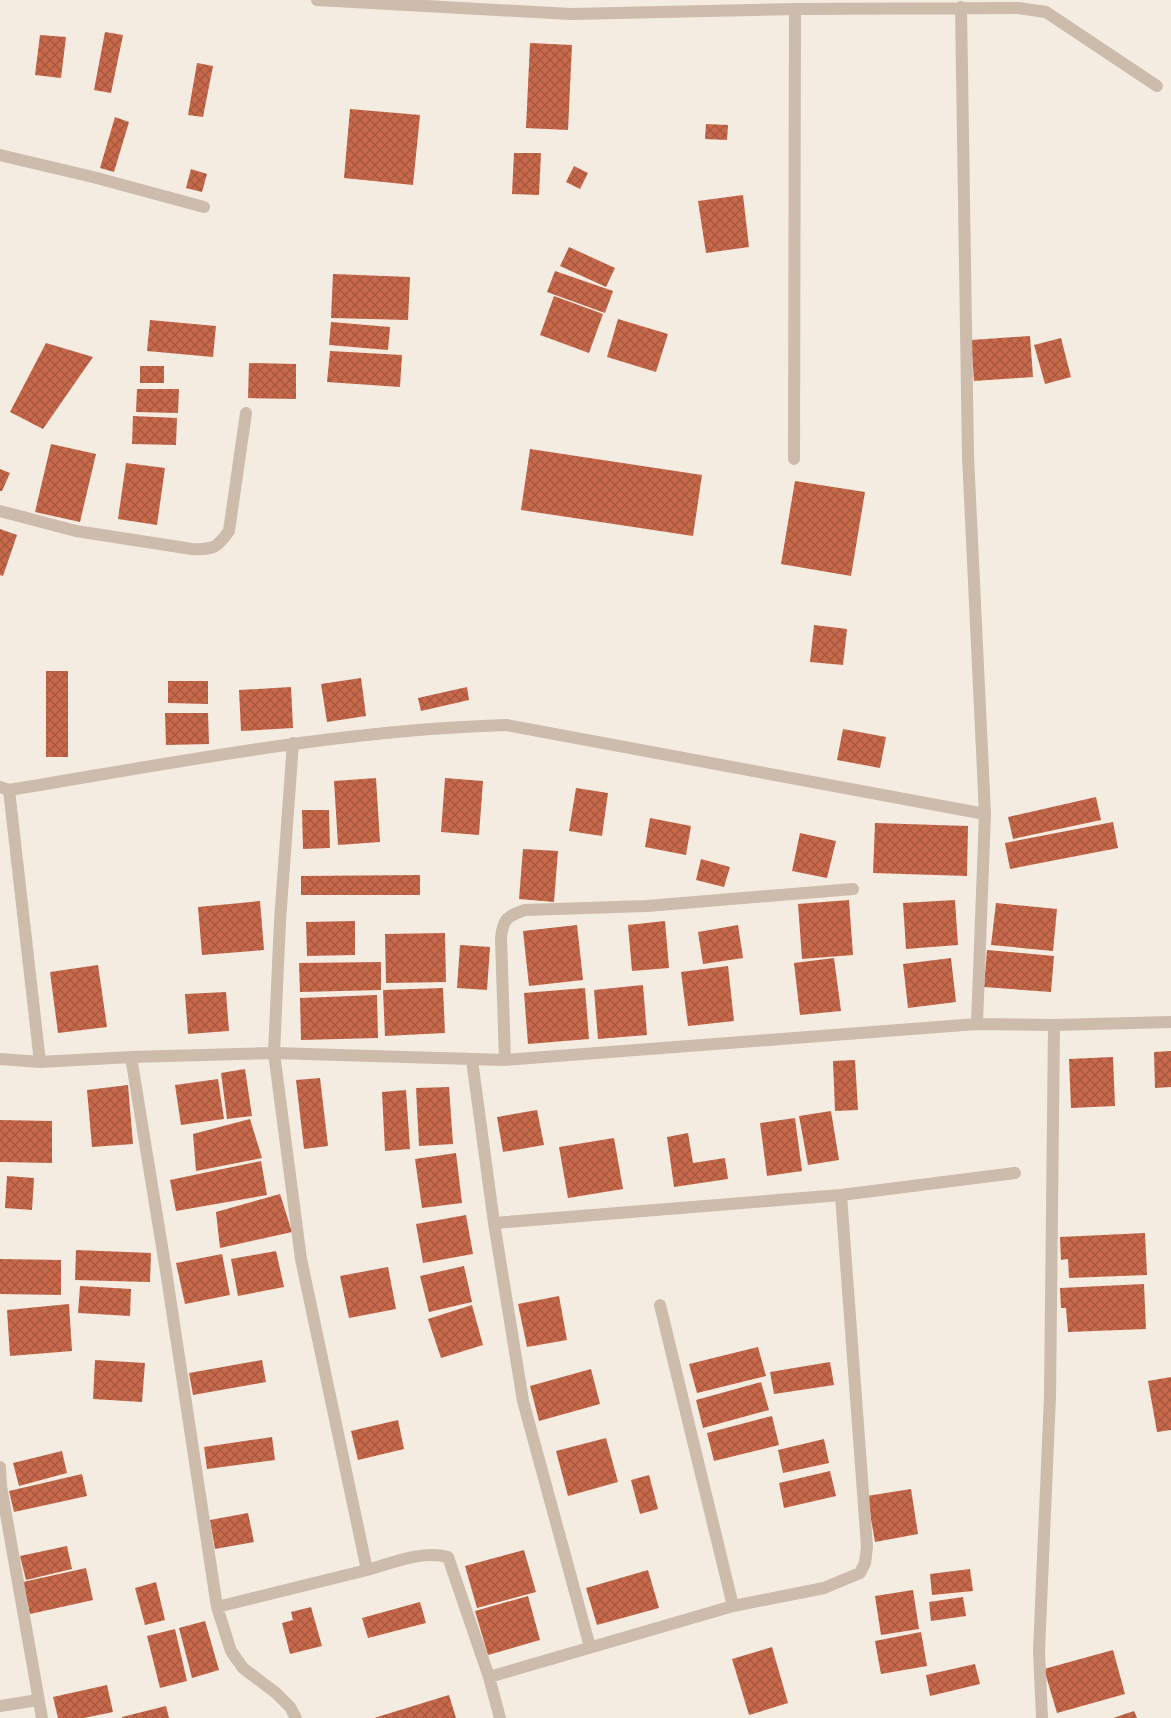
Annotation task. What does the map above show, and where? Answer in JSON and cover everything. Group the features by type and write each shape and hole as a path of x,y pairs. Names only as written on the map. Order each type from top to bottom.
{"street":[{"path":"317,0 571,14 795,9 961,8 1015,4 1046,12 1157,86"},
{"path":"961,8 968,456 985,814 977,1024"},
{"path":"794,460 795,9"},
{"path":"0,155 204,207"},
{"path":"0,511 76,531 209,550 220,544 229,531 246,414"},
{"path":"40,1062 4,789 293,743 447,727 506,725 985,814"},
{"path":"293,743 280,921 274,1053 301,1259 367,1570"},
{"path":"505,1060 501,938 502,924 512,914 525,910 647,906 853,888"},
{"path":"0,1059 40,1062 274,1053 505,1060 977,1024 1054,1025 1171,1022"},
{"path":"1042,1718 1039,1651 1050,1396 1054,1025"},
{"path":"131,1057 166,1271 217,1607 232,1651 243,1668 276,1693 290,1707 296,1718"},
{"path":"472,1060 494,1223 523,1401 590,1648"},
{"path":"494,1223 841,1195 1014,1173"},
{"path":"489,1677 733,1606 824,1588 860,1573 865,1562 867,1547 841,1195"},
{"path":"660,1305 733,1606"},
{"path":"0,1467 1,1486 42,1718"},
{"path":"217,1607 423,1555 437,1554 448,1557 489,1677 500,1718"},
{"path":"0,1706 38,1700"}],"building":[{"path":"105,32 123,35 111,93 94,90"},
{"path":"40,35 66,37 61,78 35,75"},
{"path":"530,43 572,45 568,130 526,128"},
{"path":"197,63 213,66 203,117 188,115"},
{"path":"350,109 420,115 413,185 344,178"},
{"path":"115,117 129,122 114,172 100,168"},
{"path":"706,124 728,125 727,140 705,139"},
{"path":"514,153 541,153 539,195 512,194"},
{"path":"574,166 588,173 580,189 566,182"},
{"path":"191,169 207,174 202,192 186,188"},
{"path":"743,195 749,247 706,253 698,201"},
{"path":"569,247 615,268 606,287 560,266"},
{"path":"555,271 613,291 605,313 547,292"},
{"path":"333,274 410,277 408,320 331,318"},
{"path":"554,296 603,314 589,353 540,335"},
{"path":"618,319 668,334 656,372 607,357"},
{"path":"150,320 216,326 213,357 147,351"},
{"path":"331,322 390,327 388,350 329,345"},
{"path":"1030,336 1033,377 974,381 971,340"},
{"path":"1061,338 1071,377 1045,384 1034,345"},
{"path":"46,343 93,357 43,429 10,412"},
{"path":"330,351 402,355 400,387 327,382"},
{"path":"249,363 296,364 296,399 248,398"},
{"path":"140,366 164,366 164,383 140,383"},
{"path":"137,389 179,389 178,413 136,412"},
{"path":"133,416 177,418 176,445 132,444"},
{"path":"51,444 96,454 80,522 35,512"},
{"path":"530,449 702,475 693,536 521,510"},
{"path":"126,463 165,468 157,525 118,519"},
{"path":"0,469 10,473 2,491 0,491"},
{"path":"795,481 865,492 851,576 781,564"},
{"path":"0,529 17,535 3,576 0,575"},
{"path":"814,625 847,629 843,665 810,662"},
{"path":"46,671 68,671 68,757 46,757"},
{"path":"361,678 366,716 327,722 321,684"},
{"path":"168,681 208,681 208,704 168,703"},
{"path":"291,687 293,728 241,731 239,690"},
{"path":"467,687 469,700 421,711 418,698"},
{"path":"165,713 208,713 209,744 166,745"},
{"path":"843,729 886,737 880,768 837,760"},
{"path":"376,778 380,842 338,845 334,781"},
{"path":"445,778 483,781 479,835 441,832"},
{"path":"576,788 608,793 602,836 569,831"},
{"path":"1096,797 1101,820 1013,839 1008,817"},
{"path":"302,810 329,810 330,848 303,849"},
{"path":"650,818 691,826 686,855 645,847"},
{"path":"1113,822 1118,848 1010,869 1005,843"},
{"path":"875,823 968,826 967,876 873,873"},
{"path":"800,833 836,841 827,878 792,871"},
{"path":"523,849 558,851 554,902 519,899"},
{"path":"701,859 730,867 724,887 696,880"},
{"path":"420,875 420,895 301,895 301,876"},
{"path":"849,900 853,955 802,959 798,904"},
{"path":"955,900 958,945 906,949 903,903"},
{"path":"260,901 264,950 202,955 198,907"},
{"path":"996,903 1057,909 1053,951 991,945"},
{"path":"355,921 355,955 307,956 306,922"},
{"path":"665,921 669,968 632,971 628,925"},
{"path":"577,925 583,980 529,986 523,931"},
{"path":"738,925 743,958 703,964 698,932"},
{"path":"445,933 446,982 386,983 385,934"},
{"path":"460,945 490,947 487,990 457,988"},
{"path":"987,950 1054,956 1051,992 984,987"},
{"path":"834,958 841,1011 800,1015 794,963"},
{"path":"951,958 956,1002 908,1008 903,964"},
{"path":"381,962 381,990 300,992 299,963"},
{"path":"98,965 107,1027 58,1033 50,972"},
{"path":"728,966 734,1021 688,1026 681,972"},
{"path":"643,985 647,1035 598,1039 594,990"},
{"path":"443,988 445,1033 385,1036 383,990"},
{"path":"585,988 589,1039 528,1044 524,993"},
{"path":"226,992 229,1031 188,1034 185,994"},
{"path":"377,995 378,1038 301,1040 300,998"},
{"path":"1171,1051 1171,1087 1155,1088 1154,1052"},
{"path":"1113,1057 1115,1106 1071,1108 1069,1059"},
{"path":"855,1060 858,1110 835,1111 833,1061"},
{"path":"245,1069 252,1116 227,1119 221,1073"},
{"path":"320,1078 328,1146 304,1149 296,1080"},
{"path":"218,1079 224,1119 181,1125 175,1085"},
{"path":"128,1085 133,1144 92,1147 87,1090"},
{"path":"449,1087 453,1144 419,1146 416,1088"},
{"path":"406,1090 410,1149 385,1151 382,1092"},
{"path":"537,1110 544,1145 503,1152 497,1117"},
{"path":"831,1111 839,1160 808,1165 799,1116"},
{"path":"795,1118 802,1171 767,1176 760,1123"},
{"path":"250,1119 262,1158 196,1171 193,1134"},
{"path":"0,1120 52,1121 52,1163 0,1162"},
{"path":"688,1133 693,1163 725,1158 728,1179 674,1187 667,1137"},
{"path":"614,1138 623,1189 568,1198 559,1147"},
{"path":"456,1153 462,1203 422,1208 415,1159"},
{"path":"261,1161 267,1195 176,1211 170,1180"},
{"path":"7,1176 34,1178 32,1210 5,1208"},
{"path":"280,1194 292,1232 220,1248 216,1212"},
{"path":"466,1215 473,1254 423,1263 416,1224"},
{"path":"1145,1233 1147,1275 1069,1278 1068,1259 1061,1260 1060,1237"},
{"path":"76,1250 151,1253 150,1282 75,1280"},
{"path":"276,1251 284,1287 238,1296 231,1259"},
{"path":"222,1254 230,1295 185,1304 176,1263"},
{"path":"0,1259 61,1260 61,1295 0,1294"},
{"path":"464,1266 472,1302 429,1312 420,1276"},
{"path":"388,1267 396,1309 349,1318 340,1276"},
{"path":"1144,1284 1146,1329 1068,1332 1066,1308 1061,1308 1060,1288"},
{"path":"80,1286 131,1289 130,1316 78,1313"},
{"path":"559,1296 567,1340 527,1347 518,1304"},
{"path":"69,1304 72,1351 10,1356 7,1310"},
{"path":"472,1305 483,1345 441,1358 428,1319"},
{"path":"758,1347 766,1376 697,1393 689,1364"},
{"path":"95,1360 145,1363 142,1402 93,1399"},
{"path":"262,1360 266,1382 193,1395 189,1373"},
{"path":"830,1362 834,1385 774,1394 770,1372"},
{"path":"591,1369 600,1404 539,1421 530,1386"},
{"path":"1171,1377 1171,1430 1157,1432 1148,1381"},
{"path":"761,1382 769,1410 703,1428 696,1400"},
{"path":"772,1416 779,1445 714,1461 707,1433"},
{"path":"398,1420 404,1449 358,1460 351,1431"},
{"path":"272,1437 275,1460 207,1469 204,1447"},
{"path":"606,1438 618,1482 568,1496 556,1451"},
{"path":"824,1439 829,1463 783,1473 778,1450"},
{"path":"62,1451 67,1473 19,1486 13,1463"},
{"path":"830,1471 836,1496 784,1508 779,1483"},
{"path":"82,1474 87,1496 14,1512 9,1491"},
{"path":"649,1475 658,1509 640,1514 631,1480"},
{"path":"911,1489 918,1534 875,1542 867,1496"},
{"path":"248,1513 254,1542 215,1549 210,1520"},
{"path":"67,1546 72,1569 26,1580 20,1556"},
{"path":"524,1550 536,1592 477,1608 465,1566"},
{"path":"86,1568 93,1600 30,1614 23,1582"},
{"path":"970,1569 973,1591 932,1595 930,1574"},
{"path":"648,1570 659,1608 597,1625 586,1588"},
{"path":"156,1582 165,1620 145,1625 135,1588"},
{"path":"913,1590 919,1629 881,1635 875,1596"},
{"path":"528,1596 540,1640 488,1655 475,1611"},
{"path":"963,1597 966,1616 931,1621 929,1602"},
{"path":"420,1602 426,1623 368,1638 362,1618"},
{"path":"311,1607 322,1646 290,1654 282,1623 293,1620 291,1612"},
{"path":"205,1621 219,1670 192,1678 179,1628"},
{"path":"175,1629 187,1681 160,1688 147,1636"},
{"path":"921,1632 927,1666 881,1674 875,1641"},
{"path":"772,1647 788,1703 749,1715 732,1659"},
{"path":"1113,1650 1125,1694 1057,1713 1044,1669"},
{"path":"975,1664 980,1684 930,1696 926,1675"},
{"path":"107,1685 113,1712 84,1718 58,1718 53,1697"},
{"path":"449,1695 456,1718 374,1718"},
{"path":"166,1706 169,1718 122,1718 122,1717"},
{"path":"1134,1711 1137,1718 1113,1718"}]}
